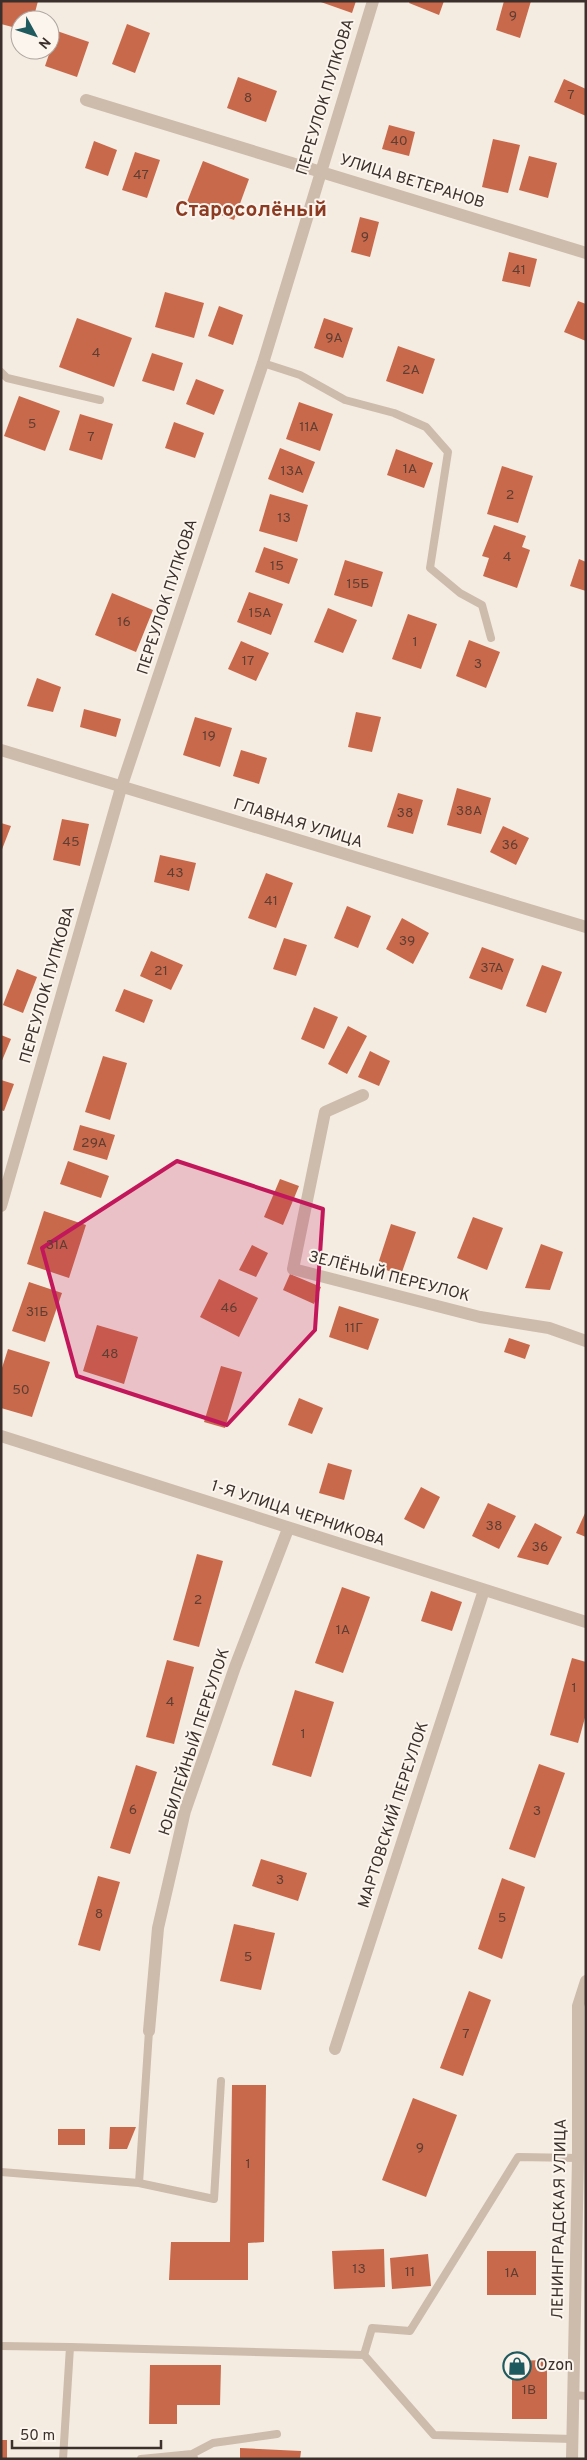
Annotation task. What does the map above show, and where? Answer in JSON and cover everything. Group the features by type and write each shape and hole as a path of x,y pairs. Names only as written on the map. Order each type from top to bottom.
{"street":[{"name":"ПЕРЕУЛОК ПУПКОВА","path":"1,1206 121,788 263,363 373,1"},
{"name":"УЛИЦА ВЕТЕРАНОВ","path":"86,100 586,252"},
{"name":"ГЛАВНАЯ УЛИЦА","path":"1,750 586,928"},
{"name":"ЗЕЛЁНЫЙ ПЕРЕУЛОК","path":"363,1095 325,1112 293,1269 480,1317 549,1328 586,1341"},
{"name":"1-Я УЛИЦА ЧЕРНИКОВА","path":"1,1436 586,1622"},
{"name":"ЮБИЛЕЙНЫЙ ПЕРЕУЛОК","path":"149,2031 158,1928 185,1811 288,1528"},
{"name":"МАРТОВСКИЙ ПЕРЕУЛОК","path":"335,2049 484,1590"},
{"name":"ЛЕНИНГРАДСКАЯ УЛИЦА","path":"572,2459 581,2181 578,2158 578,2006 586,1981"}],"lane":[{"path":"263,363 300,375 345,400 394,413 426,427 448,452 430,568 460,593 482,605 491,638"},
{"path":"1,372 7,378 100,400"},
{"path":"139,2183 149,2031"},
{"path":"1,2172 139,2183 214,2199 222,2082"},
{"path":"364,2356 372,2328 410,2331 518,2157 578,2158"},
{"path":"1,2346 70,2346 364,2356 434,2435 573,2439"},
{"path":"63,2459 70,2346"},
{"path":"573,2395 586,2396"},
{"path":"141,2459 193,2457 213,2443 277,2434"}],"highlighted area":[{"path":"177,1161 323,1209 315,1330 227,1425 77,1376 42,1248"}],"building":[{"path":"1,1 38,1 36,10 10,10 10,26 1,24"},
{"path":"318,1 356,1 352,13"},
{"path":"410,1 444,1 439,15 409,3"},
{"path":"504,1 531,1 520,38 496,30"},
{"path":"127,24 150,33 135,73 112,64"},
{"path":"60,32 89,42 77,77 45,66 47,60 60,60"},
{"path":"238,77 277,91 266,122 227,108"},
{"path":"564,79 586,89 586,116 554,102"},
{"path":"389,125 415,132 409,156 382,149"},
{"path":"493,139 520,145 508,193 482,187"},
{"path":"94,141 117,150 108,176 85,168"},
{"path":"135,152 160,160 147,198 122,190"},
{"path":"529,156 557,163 548,198 519,190"},
{"path":"203,161 249,179 234,220 187,202"},
{"path":"360,217 379,222 370,257 351,252"},
{"path":"509,252 537,259 530,287 502,281"},
{"path":"165,292 204,303 194,338 155,327"},
{"path":"578,301 586,304 586,341 564,332"},
{"path":"219,306 243,315 233,345 208,336"},
{"path":"77,318 132,338 114,387 59,367"},
{"path":"324,318 353,328 343,358 314,348"},
{"path":"398,346 435,359 423,394 386,381"},
{"path":"152,353 183,363 174,391 142,381"},
{"path":"196,379 224,390 214,415 186,404"},
{"path":"19,396 60,411 45,451 4,436"},
{"path":"299,402 333,414 320,451 286,439"},
{"path":"80,414 113,424 102,460 69,450"},
{"path":"174,422 204,433 195,458 165,448"},
{"path":"280,448 315,462 303,493 268,479"},
{"path":"396,449 433,463 424,488 387,475"},
{"path":"502,466 533,476 518,523 487,514"},
{"path":"270,494 308,505 297,542 259,531"},
{"path":"494,525 526,536 522,547 530,550 517,588 483,576 489,558 482,556"},
{"path":"264,547 298,559 289,584 255,572"},
{"path":"579,559 586,562 586,591 570,586"},
{"path":"345,560 383,572 372,607 334,595"},
{"path":"249,592 283,604 271,635 237,622"},
{"path":"112,593 153,610 136,652 95,635"},
{"path":"328,608 357,620 343,653 314,642"},
{"path":"408,614 437,624 421,669 392,659"},
{"path":"469,640 500,652 486,688 456,676"},
{"path":"241,641 269,653 256,681 228,669"},
{"path":"37,678 61,687 53,712 27,706"},
{"path":"84,709 121,719 116,737 80,727"},
{"path":"356,712 381,717 372,752 348,747"},
{"path":"195,717 232,728 220,767 183,755"},
{"path":"241,750 267,758 259,784 233,776"},
{"path":"457,788 491,798 481,834 447,825"},
{"path":"398,793 423,800 413,834 387,827"},
{"path":"62,819 89,824 80,866 53,860"},
{"path":"1,823 11,826 1,852"},
{"path":"503,826 529,838 516,865 490,852"},
{"path":"160,855 196,863 189,891 154,882"},
{"path":"266,873 293,883 276,928 248,918"},
{"path":"347,906 371,916 358,948 334,938"},
{"path":"402,918 429,933 413,964 386,949"},
{"path":"284,938 307,945 296,976 273,969"},
{"path":"482,947 514,959 502,990 469,978"},
{"path":"151,951 183,965 171,990 140,976"},
{"path":"542,965 562,972 546,1013 526,1006"},
{"path":"17,969 37,977 23,1013 3,1005"},
{"path":"124,989 153,1000 144,1023 115,1011"},
{"path":"314,1007 338,1017 324,1049 301,1039"},
{"path":"348,1026 367,1036 347,1074 328,1064"},
{"path":"1,1035 11,1039 1,1063"},
{"path":"370,1051 390,1061 379,1086 358,1077"},
{"path":"103,1056 127,1063 110,1120 85,1112"},
{"path":"1,1080 14,1084 4,1111 1,1110"},
{"path":"80,1125 115,1135 107,1160 73,1150"},
{"path":"68,1161 109,1176 101,1198 60,1184"},
{"path":"280,1179 299,1186 283,1225 264,1217"},
{"path":"44,1211 86,1225 69,1278 27,1264"},
{"path":"473,1217 503,1228 487,1270 457,1258"},
{"path":"391,1224 416,1232 401,1275 377,1267"},
{"path":"541,1244 563,1252 550,1290 525,1288"},
{"path":"252,1245 268,1253 256,1277 239,1270"},
{"path":"290,1274 321,1287 314,1304 283,1290"},
{"path":"219,1279 258,1298 239,1337 200,1317"},
{"path":"29,1282 62,1293 45,1342 12,1331"},
{"path":"339,1306 379,1319 368,1350 329,1337"},
{"path":"97,1325 138,1337 124,1384 83,1371"},
{"path":"509,1338 530,1345 525,1359 504,1352"},
{"path":"8,1349 50,1362 32,1417 1,1408 1,1371"},
{"path":"221,1366 242,1372 225,1428 204,1422"},
{"path":"299,1398 323,1408 312,1434 288,1425"},
{"path":"328,1463 352,1470 344,1500 319,1493"},
{"path":"421,1487 440,1497 424,1529 404,1519"},
{"path":"488,1503 516,1516 499,1549 472,1536"},
{"path":"586,1511 586,1537 576,1533"},
{"path":"535,1523 562,1537 548,1565 517,1557"},
{"path":"197,1554 223,1561 199,1647 173,1640"},
{"path":"342,1587 370,1597 343,1673 315,1663"},
{"path":"431,1591 462,1602 452,1631 421,1621"},
{"path":"572,1658 586,1662 586,1714 578,1743 550,1735"},
{"path":"167,1660 194,1667 174,1744 146,1737"},
{"path":"295,1690 334,1702 311,1777 272,1765"},
{"path":"539,1764 565,1773 535,1858 509,1849"},
{"path":"136,1765 157,1772 130,1854 110,1848"},
{"path":"261,1859 307,1873 298,1901 252,1886"},
{"path":"98,1876 120,1882 100,1951 78,1945"},
{"path":"502,1878 525,1887 502,1959 478,1949"},
{"path":"234,1924 275,1933 261,1990 220,1981"},
{"path":"469,1991 491,2000 463,2076 440,2068"},
{"path":"232,2085 266,2085 264,2242 248,2243 248,2280 169,2280 171,2242 230,2242"},
{"path":"413,2098 457,2115 426,2197 382,2180"},
{"path":"110,2127 136,2127 127,2149 109,2149"},
{"path":"58,2129 85,2129 85,2145 58,2145"},
{"path":"384,2249 385,2287 334,2289 332,2251"},
{"path":"487,2251 536,2251 536,2295 487,2295"},
{"path":"428,2254 431,2286 392,2289 390,2258"},
{"path":"547,2360 547,2419 512,2419 512,2361"},
{"path":"150,2365 221,2365 220,2405 177,2405 177,2424 149,2424"},
{"path":"1,2440 7,2440 7,2459 1,2459"},
{"path":"240,2448 301,2451 300,2459 240,2459"}],"place":[{"name":"Ozon","path":"517,2366"}],"district":[{"name":"Староcолёный","path":"251,210"}]}
